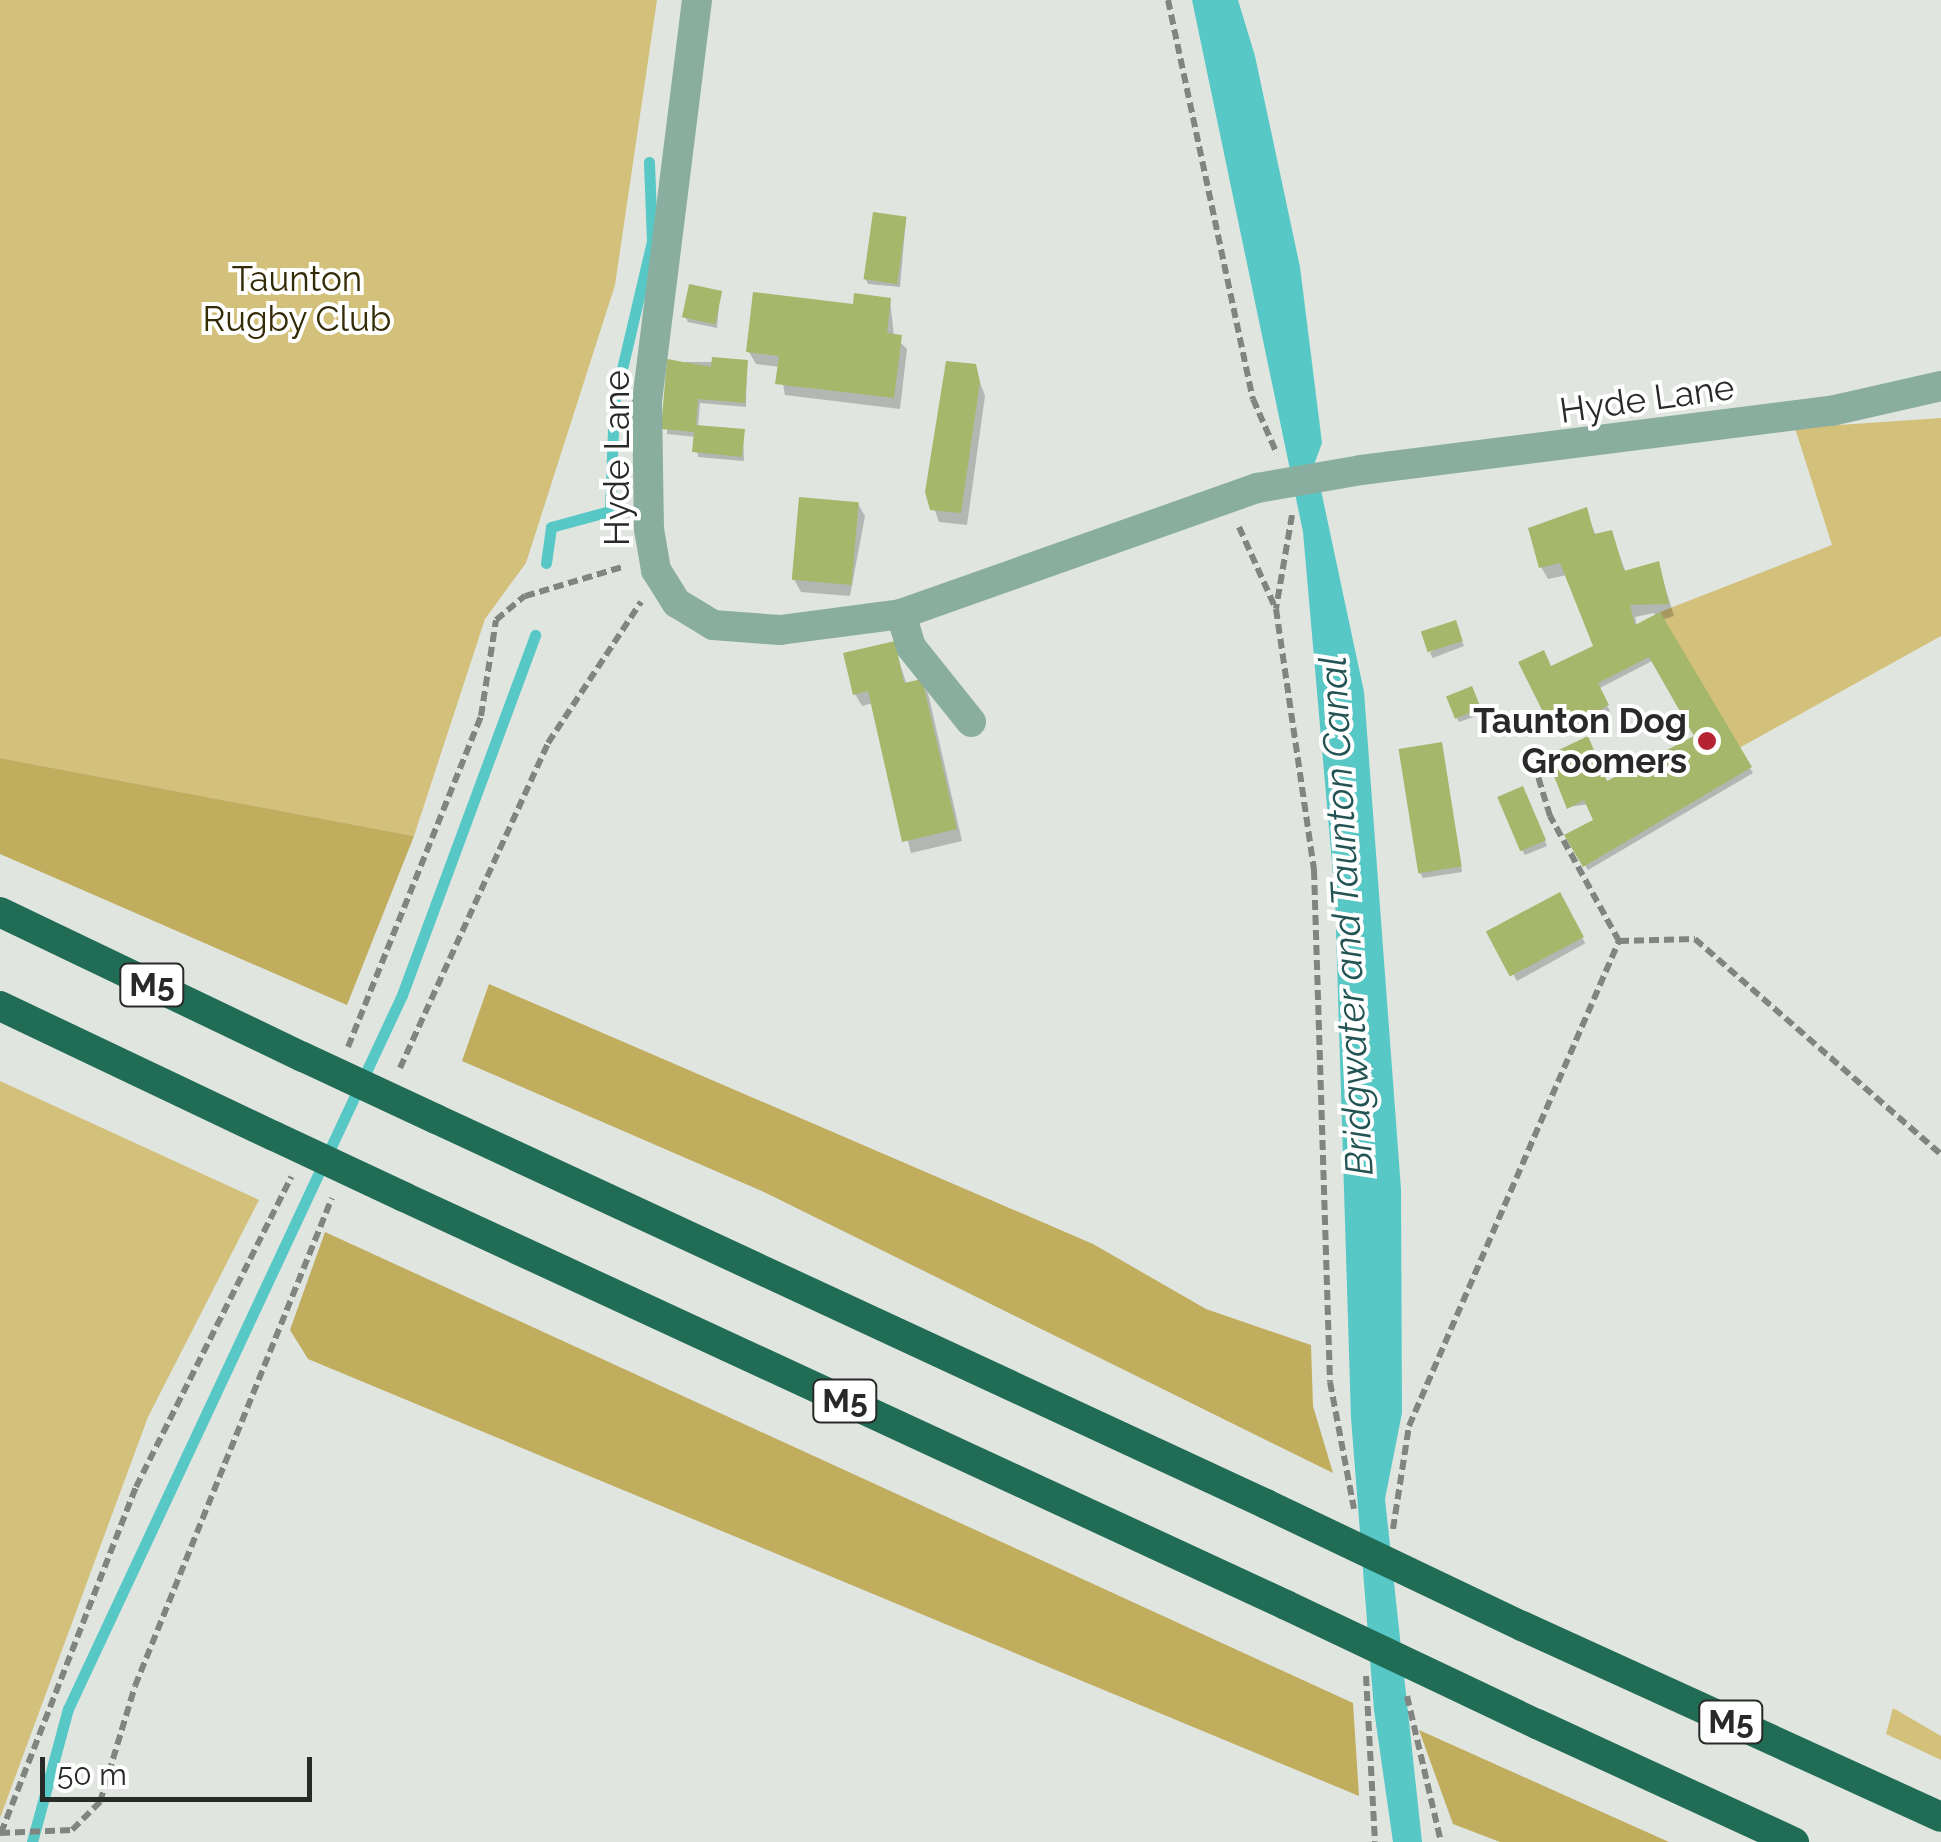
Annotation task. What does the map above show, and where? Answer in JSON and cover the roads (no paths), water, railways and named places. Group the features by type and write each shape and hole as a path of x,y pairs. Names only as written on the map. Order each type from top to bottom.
{"highway":[{"name":"M5","path":"0,912 1522,1626 1941,1817"},
{"name":"M5","path":"0,1006 1794,1842"}],"street":[{"name":"Hyde Lane","path":"698,0 647,402 653,554 678,603 714,624 780,630 900,614 1246,492 1361,470 1831,411 1941,386"},
{"path":"900,614 910,647 970,722"}],"water":[{"name":"Bridgwater and Taunton Canal","path":"1192,0 1238,0 1255,56 1300,267 1322,443 1315,462 1364,692 1401,1189 1402,1413 1385,1499 1422,1842 1393,1842 1374,1710 1351,1418 1335,897 1303,532"}],"waterway":[{"path":"546,563 551,527 610,511 614,403 652,241 649,162"},
{"path":"32,1842 68,1709 402,995 535,635"}],"place":[{"name":"Taunton Dog Groomers","path":"1707,741"}],"park label":[{"name":"Taunton Rugby Club","path":"297,299"}]}
